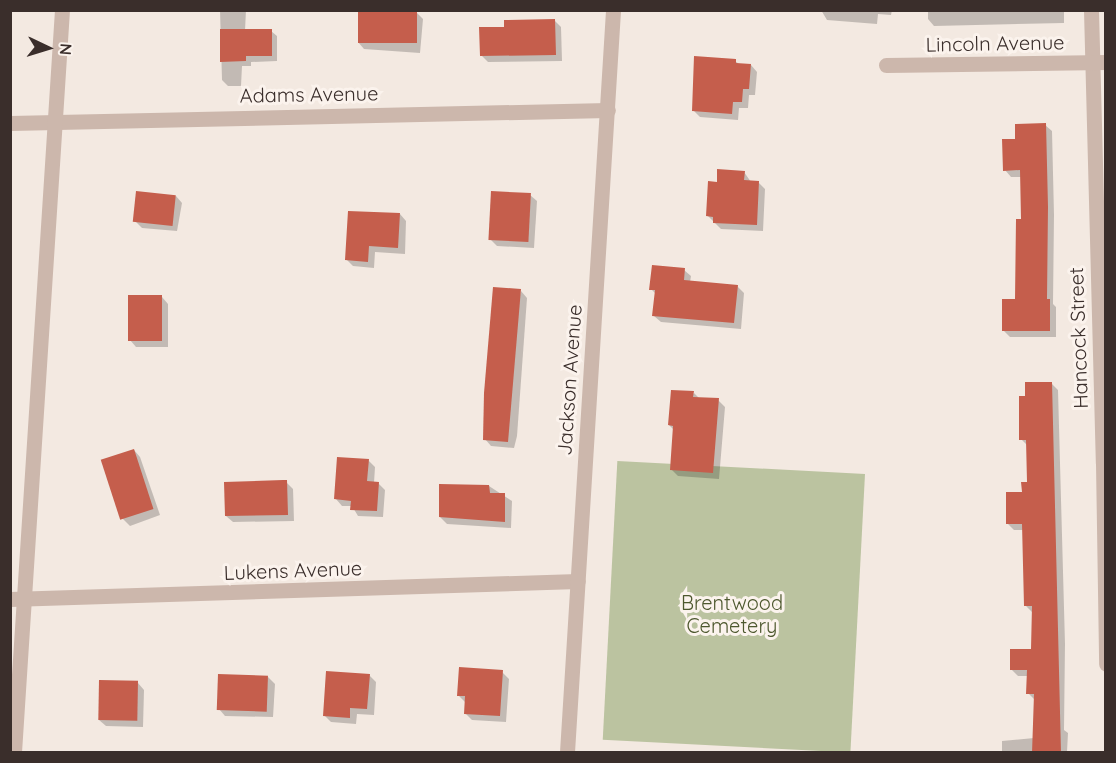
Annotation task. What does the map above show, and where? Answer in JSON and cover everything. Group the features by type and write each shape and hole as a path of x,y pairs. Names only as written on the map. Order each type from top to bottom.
{"street":[{"path":"14,753 18,598 62,10"},
{"name":"Jackson Avenue","path":"567,753 613,10"},
{"name":"Hancock Street","path":"1091,10 1099,62 1106,664"},
{"name":"Lincoln Avenue","path":"886,65 1099,62"},
{"name":"Adams Avenue","path":"10,123 608,110"},
{"name":"Lukens Avenue","path":"18,598 578,581"}],"green space":[{"name":"Brentwood Cemetery","path":"617,461 865,474 850,752 603,740"}],"building":[{"path":"358,10 417,10 417,43 358,43"},
{"path":"555,19 556,55 480,56 479,27 504,27 504,20"},
{"path":"220,29 272,29 272,56 246,56 246,61 220,62"},
{"path":"694,56 736,59 736,63 751,64 749,89 743,89 742,102 733,102 732,114 692,111"},
{"path":"1046,123 1047,299 1050,299 1050,331 1002,331 1002,299 1015,299 1016,219 1021,219 1020,170 1003,171 1002,139 1015,139 1015,124"},
{"path":"717,169 745,171 744,180 759,181 757,225 713,223 713,217 706,216 708,181 717,182"},
{"path":"136,191 176,195 173,226 133,222"},
{"path":"491,191 531,193 528,242 488,240"},
{"path":"348,211 400,213 398,248 369,246 368,262 345,260"},
{"path":"652,265 685,268 684,280 738,285 734,323 652,316 655,290 649,290"},
{"path":"493,287 521,289 508,442 483,440 484,393"},
{"path":"128,295 162,295 162,341 128,341"},
{"path":"1025,382 1052,382 1061,753 1032,753 1034,694 1026,694 1027,670 1010,670 1010,649 1031,649 1032,606 1024,606 1022,524 1006,524 1006,492 1022,492 1021,482 1027,482 1026,440 1019,440 1019,396 1025,396"},
{"path":"671,390 694,391 693,397 719,398 713,473 670,470 673,426 668,425"},
{"path":"134,449 153,509 120,520 101,460"},
{"path":"337,457 369,459 367,481 379,482 377,511 350,510 351,501 334,499"},
{"path":"287,480 288,515 225,516 224,482"},
{"path":"439,484 489,485 490,493 505,493 505,522 439,517"},
{"path":"459,667 503,670 500,716 464,714 465,696 457,696"},
{"path":"326,671 370,674 367,709 350,708 350,718 323,716"},
{"path":"218,674 268,676 267,712 217,710"},
{"path":"99,680 138,681 137,721 98,720"}]}
